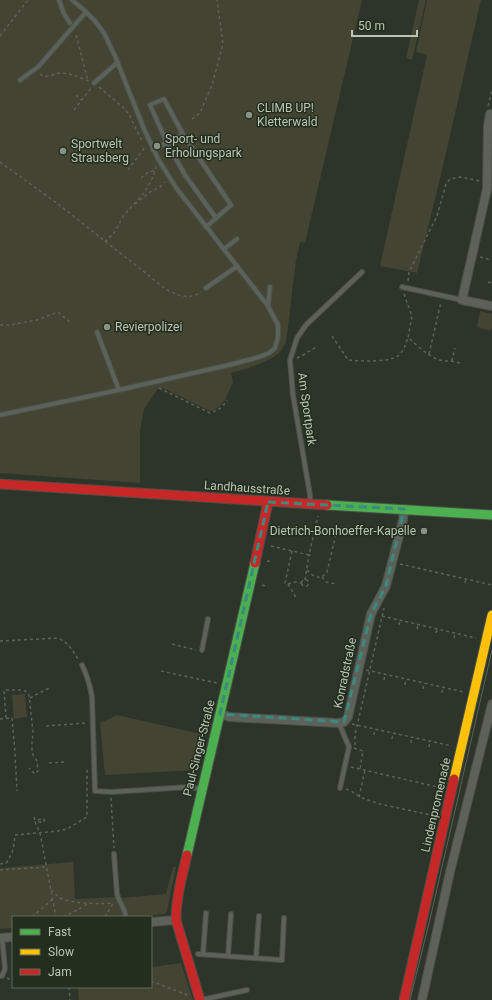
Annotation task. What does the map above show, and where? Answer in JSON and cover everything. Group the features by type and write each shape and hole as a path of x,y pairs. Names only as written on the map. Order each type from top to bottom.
{"street":[{"path":"490,114 488,126 490,140 488,182 462,300 492,306"},
{"name":"Landhausstraße","path":"0,484 492,515"},
{"name":"Paul-Singer-Straße","path":"200,1000 176,920 176,908 201,789 220,714 268,502"},
{"name":"Konradstraße","path":"220,714 230,717 342,723 348,717 371,614 386,586 403,520 404,510"},
{"name":"Lindenpromenade","path":"404,1000 492,615"},
{"path":"422,1000 450,872 492,704"},
{"path":"152,922 176,920"},
{"path":"1,938 12,936"}],"lane":[{"path":"59,0 64,14 70,23"},
{"path":"0,415 233,364 259,357 269,352 275,348 277,342 278,325 268,306 206,227 158,159 118,62 104,33 95,21 72,0"},
{"path":"20,80 36,68 86,12"},
{"path":"94,83 118,62"},
{"path":"206,227 231,205 183,134 164,99 150,105 167,143 185,175 216,218"},
{"path":"153,150 183,134"},
{"path":"224,249 237,239"},
{"path":"206,288 236,267"},
{"name":"Am Sportpark","path":"310,504 310,495 293,395 290,360 297,338 306,325 362,272"},
{"path":"268,306 270,287"},
{"path":"402,287 462,300"},
{"path":"97,332 119,390"},
{"path":"201,651 208,619"},
{"path":"82,665 90,685 92,697 95,791 111,792 189,787 201,789"},
{"path":"340,788 349,747 342,723"},
{"path":"114,854 117,894 126,916"},
{"path":"206,913 200,954 282,960 284,918"},
{"path":"228,956 231,914"},
{"path":"256,958 259,916"},
{"path":"0,976 2,976 5,969 1,938"},
{"path":"200,1000 247,990"}],"path":[{"path":"0,36 28,0"},
{"path":"192,119 200,113 212,85 223,44 217,0"},
{"path":"73,27 88,81"},
{"path":"36,68 40,74 46,77 61,73 94,83 125,109 130,116 141,140 147,144 128,170"},
{"path":"74,110 94,83"},
{"path":"490,114 487,113 492,90"},
{"path":"76,95 82,100"},
{"path":"132,207 154,175 158,159"},
{"path":"0,162 58,204 167,290 178,296 189,296 198,294 206,288"},
{"path":"141,178 147,173 155,170"},
{"path":"105,242 114,233 124,215 132,207 150,192 160,187 170,177"},
{"path":"332,336 348,360 387,360 398,356 404,349 408,338 412,316 402,287 408,283 409,272 437,216 446,184 450,179 460,177 488,182"},
{"path":"472,255 492,260"},
{"path":"488,282 492,283"},
{"path":"429,354 442,296"},
{"path":"0,325 9,325 37,320 58,312 72,324"},
{"path":"408,338 431,357 460,363"},
{"path":"299,357 316,347"},
{"path":"449,361 452,360 455,348"},
{"path":"152,382 153,385 210,412 218,411 227,400"},
{"path":"302,583 302,581 305,580 319,512"},
{"path":"308,530 318,533"},
{"path":"307,570 318,578 322,577 327,572 337,530"},
{"path":"271,546 313,555"},
{"path":"292,551 285,582 288,584 296,600"},
{"path":"267,561 272,562"},
{"path":"392,562 492,585"},
{"path":"421,574 422,569"},
{"path":"444,574 444,579"},
{"path":"322,577 326,582 337,584"},
{"path":"465,584 466,579"},
{"path":"288,584 296,582 302,583 303,586 306,587 309,584 308,581 305,580"},
{"path":"262,585 266,586"},
{"path":"355,748 355,735 384,609"},
{"path":"371,614 486,640"},
{"path":"399,625 400,620"},
{"path":"417,629 418,624"},
{"path":"436,634 437,629"},
{"path":"454,638 455,633"},
{"path":"0,641 58,638 67,644 82,665"},
{"path":"172,644 201,651"},
{"path":"358,668 473,694"},
{"path":"161,671 219,684"},
{"path":"384,680 385,674"},
{"path":"405,684 406,679"},
{"path":"423,689 424,683"},
{"path":"30,698 49,688"},
{"path":"442,693 443,688"},
{"path":"6,718 4,690 23,690 27,692 30,698 33,732 32,753 37,761 38,771 35,774 29,768"},
{"path":"0,719 12,718 17,791"},
{"path":"342,723 358,725 462,748"},
{"path":"46,726 86,724 86,731"},
{"path":"374,735 375,729"},
{"path":"392,739 393,733"},
{"path":"411,743 412,737"},
{"path":"429,747 430,741"},
{"path":"360,769 363,750"},
{"path":"49,762 65,762"},
{"path":"0,864 6,863 10,858 13,851 15,835 67,829 87,817 87,763"},
{"path":"345,766 384,776 452,790"},
{"path":"360,797 364,770"},
{"path":"340,788 351,791 362,798 380,804 445,818"},
{"path":"111,792 114,854"},
{"path":"35,822 44,822 44,819 34,818 35,822 40,833 56,916"},
{"path":"0,870 46,867"},
{"path":"51,889 59,898 87,904 102,904 119,901"},
{"path":"33,916 53,899"},
{"path":"106,916 114,902"},
{"path":"65,916 87,904"},
{"path":"152,981 200,1000"},
{"path":"69,988 70,1000"}],"highlighted area":[{"path":"268,502 404,509 386,586 371,614 344,722 220,714"}],"green space":[{"name":"Sport- und Erholungspark","path":"0,0 362,0 305,243 300,242 296,260 286,343 279,353 269,360 231,373 233,382 225,400 220,406 212,411 163,388 157,390 144,409 140,431 140,483 0,473"},
{"path":"419,0 426,0 412,60 406,58"},
{"path":"427,0 481,0 417,273 380,266 427,55 416,52"},
{"path":"480,311 492,314 492,328 490,331 477,327"},
{"path":"25,694 27,717 14,719 12,695"},
{"path":"117,715 205,735 196,770 105,775 100,723"},
{"path":"73,862 75,899 115,897 124,916 12,916 12,928 0,929 0,868"},
{"path":"173,867 176,867 167,911 164,914 129,916 120,898 166,894"},
{"path":"181,963 193,1000 79,1000 78,988 152,988 152,967"}],"tram line":[{"path":"410,1000 492,650"}],"traffic: fast":[{"path":"327,505 492,515"},
{"path":"187,855 255,563"}],"traffic: slow":[{"path":"454,779 492,615"}],"traffic: jam":[{"path":"0,484 327,505"},
{"path":"255,563 268,502"},
{"path":"404,1000 454,779"},
{"path":"187,855 178,895 176,920 200,1000"}],"place":[{"name":"CLIMB UP! Kletterwald","path":"249,115"},
{"name":"Sport- und Erholungspark","path":"157,146"},
{"name":"Sportwelt Strausberg","path":"63,151"},
{"name":"Revierpolizei","path":"107,327"},
{"name":"Dietrich-Bonhoeffer-Kapelle","path":"424,531"}]}
